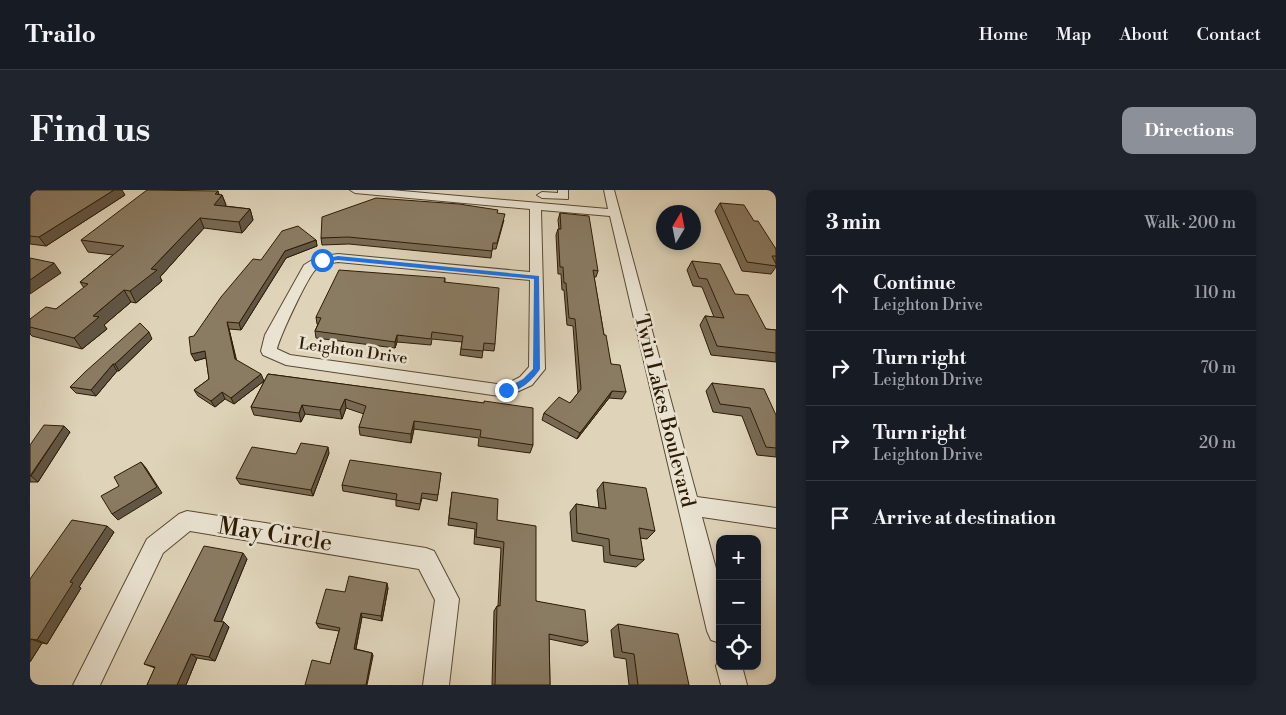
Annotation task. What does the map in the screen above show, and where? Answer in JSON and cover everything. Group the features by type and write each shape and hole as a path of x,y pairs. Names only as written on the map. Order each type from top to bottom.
{"street":[{"path":"355,190 615,212"},
{"path":"481,190 564,197 563,190"},
{"name":"Twin Lakes Boulevard","path":"610,190 687,506 718,625"},
{"name":"Leighton Drive","path":"535,206 537,277 537,369 526,381 506,390 286,360 269,351 273,335 309,268 322,260 338,258 537,277"},
{"path":"687,506 776,518"},
{"name":"May Circle","path":"86,685 155,546 187,521 426,559 447,599 436,685"},
{"path":"730,670 734,685"}],"building":[{"path":"30,190 114,190 39,237 30,236"},
{"path":"147,190 218,191 215,194 222,195 214,205 250,209 239,222 200,218 151,269 157,270 130,291 124,290 93,316 99,317 74,338 30,327 30,319 46,307 56,309 88,284 80,282 124,246 81,240"},
{"path":"376,198 459,204 498,210 497,213 505,214 497,243 493,243 492,251 348,237 321,238 322,217"},
{"path":"720,203 744,205 754,221 758,221 776,249 776,256 772,256 776,266 747,262"},
{"path":"560,213 589,216 598,271 593,270 604,335 606,335 611,364 620,365 626,392 612,391 580,433 544,413 559,397 570,403 581,389 575,319 569,318 566,283 564,283 563,267 560,267 558,229 561,229"},
{"path":"298,226 316,240 285,251 239,323 227,322 235,359 261,374 231,398 222,392 211,401 194,390 209,379 205,351 191,354 189,337 194,336 221,297 253,259 261,260 282,231"},
{"path":"30,258 54,263 30,280"},
{"path":"692,261 720,264 735,294 748,295 766,329 776,330 776,353 717,346 705,316 724,318 707,279 699,278"},
{"path":"339,270 445,278 444,282 499,288 495,344 484,343 483,351 461,349 463,336 432,332 431,339 397,335 395,342 315,331 321,318 316,317"},
{"path":"140,323 149,332 113,364 91,390 70,387 85,372"},
{"path":"268,374 533,408 533,445 480,437 481,430 414,421 411,434 359,427 366,406 345,399 340,410 302,405 299,413 251,407"},
{"path":"712,383 764,389 776,415 776,448 766,447 750,408 720,404"},
{"path":"44,425 64,426 30,476 30,445"},
{"path":"301,443 328,447 311,490 236,478 252,447 296,454"},
{"path":"350,460 441,473 438,495 422,493 420,504 396,500 397,494 342,485"},
{"path":"141,462 157,487 112,514 101,496 119,486 114,477"},
{"path":"603,482 646,488 655,531 639,528 644,560 610,555 609,539 577,533 576,504 606,509"},
{"path":"452,492 498,499 497,520 536,526 536,601 585,610 588,642 549,634 550,685 495,685 497,606 500,606 504,542 476,537 477,523 449,518"},
{"path":"72,520 107,526 70,582 73,583 37,640 31,639 30,641 30,579"},
{"path":"204,546 243,553 214,621 224,622 209,657 191,654 177,685 147,685 155,667 144,664"},
{"path":"349,576 387,583 381,616 361,613 354,649 372,653 366,685 305,685 312,660 330,664 340,628 316,623 326,589 345,592"},
{"path":"618,624 678,634 689,685 638,685 634,654 622,652"}],"route":[{"path":"322,260 338,258 537,277 537,369 526,381 506,390"}]}
